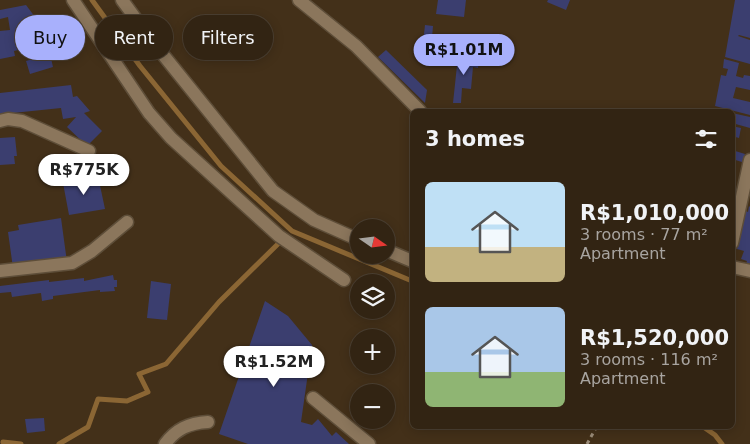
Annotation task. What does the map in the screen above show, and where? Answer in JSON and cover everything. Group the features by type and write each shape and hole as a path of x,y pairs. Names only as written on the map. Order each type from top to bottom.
{"street":[{"path":"73,0 150,113 172,138 278,236 344,280"},
{"path":"122,0 152,41 273,191 314,220 350,236"},
{"path":"299,0 356,46 418,109"},
{"path":"0,121 8,119 22,120 89,151"},
{"path":"735,229 750,160"},
{"path":"0,271 72,263 92,251 127,222"},
{"path":"395,253 410,259"},
{"path":"735,268 750,271"},
{"path":"313,398 369,444"},
{"path":"165,444 173,433 196,422 208,422"}],"path":[{"path":"587,444 595,429"}],"building":[{"path":"438,0 466,0 464,17 436,14"},
{"path":"548,0 570,0 566,10 547,2"},
{"path":"735,0 750,0 750,38 738,36 750,40 750,64 725,57"},
{"path":"26,5 34,15 15,15 15,56 0,59 0,31 10,30 8,17 0,19 0,10"},
{"path":"425,25 433,26 430,61 421,60"},
{"path":"386,50 427,90 425,103 378,57"},
{"path":"458,56 479,58 478,68 473,67 471,89 462,88 461,103 453,103"},
{"path":"724,59 739,63 736,76 743,78 744,75 750,76 750,90 736,87 733,98 750,102 750,115 735,111 735,109 715,106 721,75 726,76 728,69 723,68"},
{"path":"51,60 53,67 30,74 26,61"},
{"path":"71,85 73,97 77,96 90,111 84,113 102,131 87,146 67,127 76,117 63,119 61,108 3,114 4,118 0,118 0,93"},
{"path":"735,114 750,117 750,128 735,124"},
{"path":"735,127 741,128 739,138 735,137"},
{"path":"15,137 17,156 14,156 15,164 0,165 0,138"},
{"path":"735,151 745,154 742,162 735,160"},
{"path":"98,176 105,209 69,215 63,183"},
{"path":"749,206 750,266 746,264 747,261 741,259 744,251 737,249 746,211 748,212"},
{"path":"61,218 67,262 13,268 8,232 19,230 18,225"},
{"path":"113,275 114,280 117,280 117,287 114,287 115,291 100,292 100,290 53,296 53,299 42,301 41,293 12,297 11,292 0,293 0,286 49,280 49,282 84,278 84,281"},
{"path":"151,281 171,284 167,320 147,318"},
{"path":"265,301 288,316 312,345 301,422 312,425 318,419 332,436 336,432 349,444 248,444 219,434"},
{"path":"44,418 45,431 27,433 25,419"}],"waterway":[{"path":"92,0 140,66 221,166 292,231 410,280"},
{"path":"59,444 88,427 98,399 127,401 148,392 139,374 166,364 219,302 282,240"},
{"path":"706,429 715,435 722,444"},
{"path":"3,442 21,444"}]}
